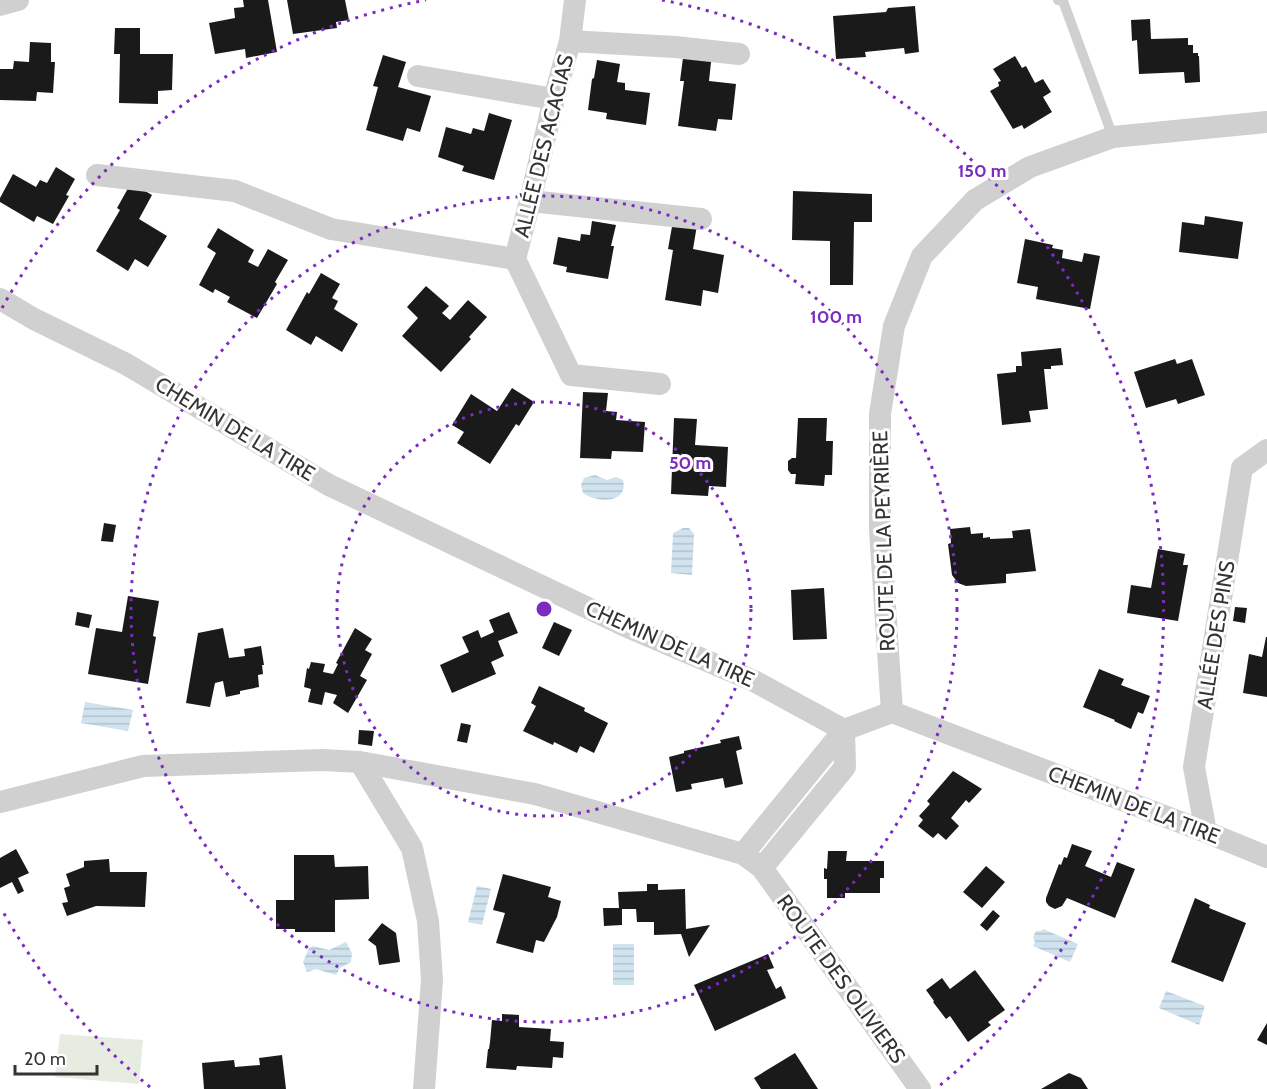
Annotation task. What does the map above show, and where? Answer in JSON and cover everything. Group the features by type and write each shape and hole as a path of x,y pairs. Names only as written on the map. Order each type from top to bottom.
{"street":[{"path":"0,5 18,0"},
{"name":"ALLÉE DES ACACIAS","path":"98,175 235,191 331,229 515,259 570,41 575,0"},
{"path":"570,41 675,46 739,54"},
{"path":"418,76 554,99"},
{"name":"ROUTE DE LA PEYRIÈRE","path":"892,712 880,530 880,414 894,326 922,256 975,200 1030,167 1113,138 1267,122"},
{"path":"530,201 701,219"},
{"path":"515,259 571,375 660,384"},
{"name":"CHEMIN DE LA TIRE","path":"0,298 34,319 126,364 329,485 632,628 754,681 844,730"},
{"name":"ALLÉE DES PINS","path":"1206,832 1194,767 1242,468 1267,450"},
{"path":"0,802 143,766 322,760 360,762 535,794 743,854 844,730 892,712"},
{"name":"CHEMIN DE LA TIRE","path":"892,712 1267,857"},
{"path":"762,868 845,767 844,730"},
{"path":"360,762 412,848 428,921 432,980 424,1089"},
{"name":"ROUTE DES OLIVIERS","path":"743,854 762,868 920,1089"}],"lane":[{"path":"1058,0 1063,1 1113,138"}],"shaded area":[{"path":"60,1034 143,1040 139,1084 55,1077"}],"water":[{"path":"595,475 607,480 616,477 623,480 624,488 621,494 603,500 583,493 581,485 584,478"},
{"path":"689,528 694,534 692,575 671,573 673,533"},
{"path":"85,702 133,710 128,731 81,723"},
{"path":"477,886 491,889 482,925 468,922"},
{"path":"1043,929 1078,944 1070,962 1033,946 1036,931"},
{"path":"346,942 352,953 351,962 340,968 336,975 316,969 307,972 303,962 309,948 313,946 329,950"},
{"path":"613,944 634,944 634,985 613,985"},
{"path":"1166,991 1205,1006 1199,1025 1159,1008"}],"building":[{"path":"243,0 268,0 277,52 246,58 245,49 215,54 209,23 235,18 234,8 244,7"},
{"path":"287,0 345,0 349,20 336,22 337,28 293,34"},
{"path":"915,6 919,52 905,54 904,48 865,52 866,57 836,59 833,16 886,12 888,8"},
{"path":"1150,19 1151,39 1188,38 1188,45 1193,45 1193,53 1198,53 1199,56 1200,82 1185,83 1184,72 1139,74 1137,40 1132,41 1131,20"},
{"path":"115,28 140,28 140,54 173,54 172,90 158,91 158,104 119,103 120,54 114,54"},
{"path":"30,42 51,43 51,62 55,62 53,93 37,92 36,101 0,100 0,69 13,69 14,61 29,62"},
{"path":"684,50 712,53 709,81 736,84 732,120 718,119 716,131 678,126 684,81 680,81"},
{"path":"383,55 406,62 398,87 431,96 420,132 407,128 403,141 366,130 378,87 373,86"},
{"path":"1015,56 1022,68 1026,66 1035,83 1043,79 1051,92 1043,97 1052,112 1024,129 1022,125 1013,129 990,91 999,86 998,82 1001,81 993,69"},
{"path":"597,60 620,64 617,82 625,83 625,90 650,93 646,125 606,119 607,113 588,110"},
{"path":"489,113 512,120 494,180 462,171 464,166 438,157 446,127 471,134 473,128 484,131"},
{"path":"56,167 75,179 66,195 69,196 53,224 37,216 34,222 0,202 13,174 36,187 40,180 47,183"},
{"path":"131,183 152,195 139,219 167,236 148,267 135,259 128,271 96,251 120,210 117,208"},
{"path":"793,191 872,194 872,222 854,222 853,285 830,285 830,241 792,240"},
{"path":"1205,216 1243,222 1238,259 1179,252 1182,222 1204,225"},
{"path":"592,221 616,225 611,246 614,246 608,279 566,272 567,267 553,264 558,237 580,241 581,234 590,235"},
{"path":"673,221 697,225 693,249 724,255 718,293 703,290 701,306 665,300 673,250 668,249"},
{"path":"218,228 254,250 248,262 258,267 268,249 288,260 257,318 227,302 230,297 215,289 213,293 199,285 216,253 207,247"},
{"path":"1025,239 1053,245 1052,248 1063,250 1062,258 1082,262 1084,253 1100,256 1090,309 1036,299 1038,287 1017,283"},
{"path":"321,273 340,284 332,298 338,301 334,309 358,324 342,352 316,336 311,345 286,330 307,292 309,294"},
{"path":"426,286 449,306 442,313 450,320 468,300 487,317 469,337 471,339 441,372 402,336 418,318 407,307"},
{"path":"1061,348 1063,365 1044,369 1048,409 1029,411 1031,422 1002,425 997,374 1016,372 1016,366 1022,366 1021,352"},
{"path":"1175,359 1177,364 1192,359 1205,395 1178,404 1176,399 1146,408 1134,372"},
{"path":"512,388 534,402 519,426 516,424 490,464 457,443 464,432 452,425 471,394 497,411"},
{"path":"583,392 608,393 606,411 617,412 616,420 645,422 643,452 612,451 611,459 580,458"},
{"path":"674,418 697,419 695,445 728,447 726,487 709,486 708,496 671,494"},
{"path":"798,418 827,418 826,441 833,441 832,475 825,475 824,486 795,484 796,474 791,474 788,470 788,461 796,458"},
{"path":"104,523 116,525 113,542 101,541"},
{"path":"970,527 971,534 983,533 983,538 990,537 990,539 1013,538 1012,531 1030,529 1036,571 1006,574 1006,583 966,586 958,583 952,575 948,544 951,543 950,529"},
{"path":"1158,549 1185,554 1183,565 1188,565 1178,621 1127,613 1131,585 1151,588"},
{"path":"824,588 827,639 793,640 791,590"},
{"path":"128,596 159,601 148,684 88,674 96,628 122,632"},
{"path":"1235,607 1247,608 1245,623 1233,621"},
{"path":"77,612 92,615 89,628 75,625"},
{"path":"509,612 518,633 498,641 504,656 491,662 496,674 452,693 440,665 469,652 462,637 478,630 481,638 494,632 489,620"},
{"path":"554,622 572,630 559,656 542,648"},
{"path":"223,628 229,658 245,656 244,649 261,646 264,665 262,665 263,674 258,675 259,687 226,697 223,681 215,683 210,707 186,703 198,633"},
{"path":"355,628 372,639 365,650 372,654 360,676 367,680 348,713 333,703 337,695 325,692 322,705 308,702 311,689 304,687 307,668 309,669 311,662 325,664 323,672 333,674 338,664 336,663"},
{"path":"1266,637 1267,697 1243,693 1249,654 1262,657"},
{"path":"1099,669 1124,679 1121,685 1150,696 1143,714 1138,712 1131,729 1083,707"},
{"path":"539,686 585,708 584,711 608,723 594,753 580,746 577,753 523,731 536,706 531,703"},
{"path":"461,723 471,725 467,743 457,741"},
{"path":"359,730 374,731 372,746 358,744"},
{"path":"739,736 742,749 736,751 743,784 725,788 723,778 691,784 692,789 676,792 669,757"},
{"path":"953,771 982,789 969,803 966,800 951,818 959,826 946,840 938,833 933,838 918,826 923,820 919,816 930,804 927,801"},
{"path":"1072,844 1092,851 1085,866 1111,877 1117,862 1135,869 1115,918 1067,898 1062,906 1055,909 1046,902 1059,864 1061,865 1064,857 1067,858"},
{"path":"16,849 29,873 18,878 24,891 18,894 12,882 0,888 0,858"},
{"path":"828,851 847,851 846,861 884,861 884,878 880,878 880,893 845,893 845,898 827,898 827,879 824,879 824,868 827,869"},
{"path":"294,855 334,855 335,867 368,866 369,899 335,900 335,932 295,932 295,929 276,929 276,900 294,900"},
{"path":"109,859 110,872 147,872 145,907 96,906 67,916 62,903 68,902 64,888 70,886 66,874 84,867 84,861"},
{"path":"986,866 1005,882 982,908 963,892"},
{"path":"503,874 551,887 548,897 561,901 557,917 544,942 536,940 533,953 496,943 505,913 493,910"},
{"path":"647,884 658,884 658,890 685,889 686,929 710,925 689,957 681,934 654,935 654,922 637,922 636,909 622,909 622,925 604,926 603,908 619,908 618,892 647,891"},
{"path":"1195,898 1210,905 1209,908 1246,923 1223,982 1171,962"},
{"path":"993,910 1000,916 987,931 980,925"},
{"path":"382,923 396,933 400,962 379,965 376,946 368,940"},
{"path":"768,954 774,968 767,970 776,989 781,986 786,998 715,1031 694,985"},
{"path":"975,970 1005,1010 988,1022 991,1025 968,1042 950,1016 946,1019 926,990 942,978 950,989"},
{"path":"502,1014 519,1015 519,1027 551,1029 550,1041 564,1042 563,1058 553,1057 552,1068 517,1066 516,1070 486,1068 492,1020 502,1021"},
{"path":"1267,1023 1267,1045 1257,1040"},
{"path":"795,1053 818,1089 761,1089 754,1078"},
{"path":"282,1055 286,1089 204,1089 202,1063 234,1060 235,1067 260,1065 259,1058"},
{"path":"1069,1073 1081,1078 1088,1089 1041,1089"}]}
